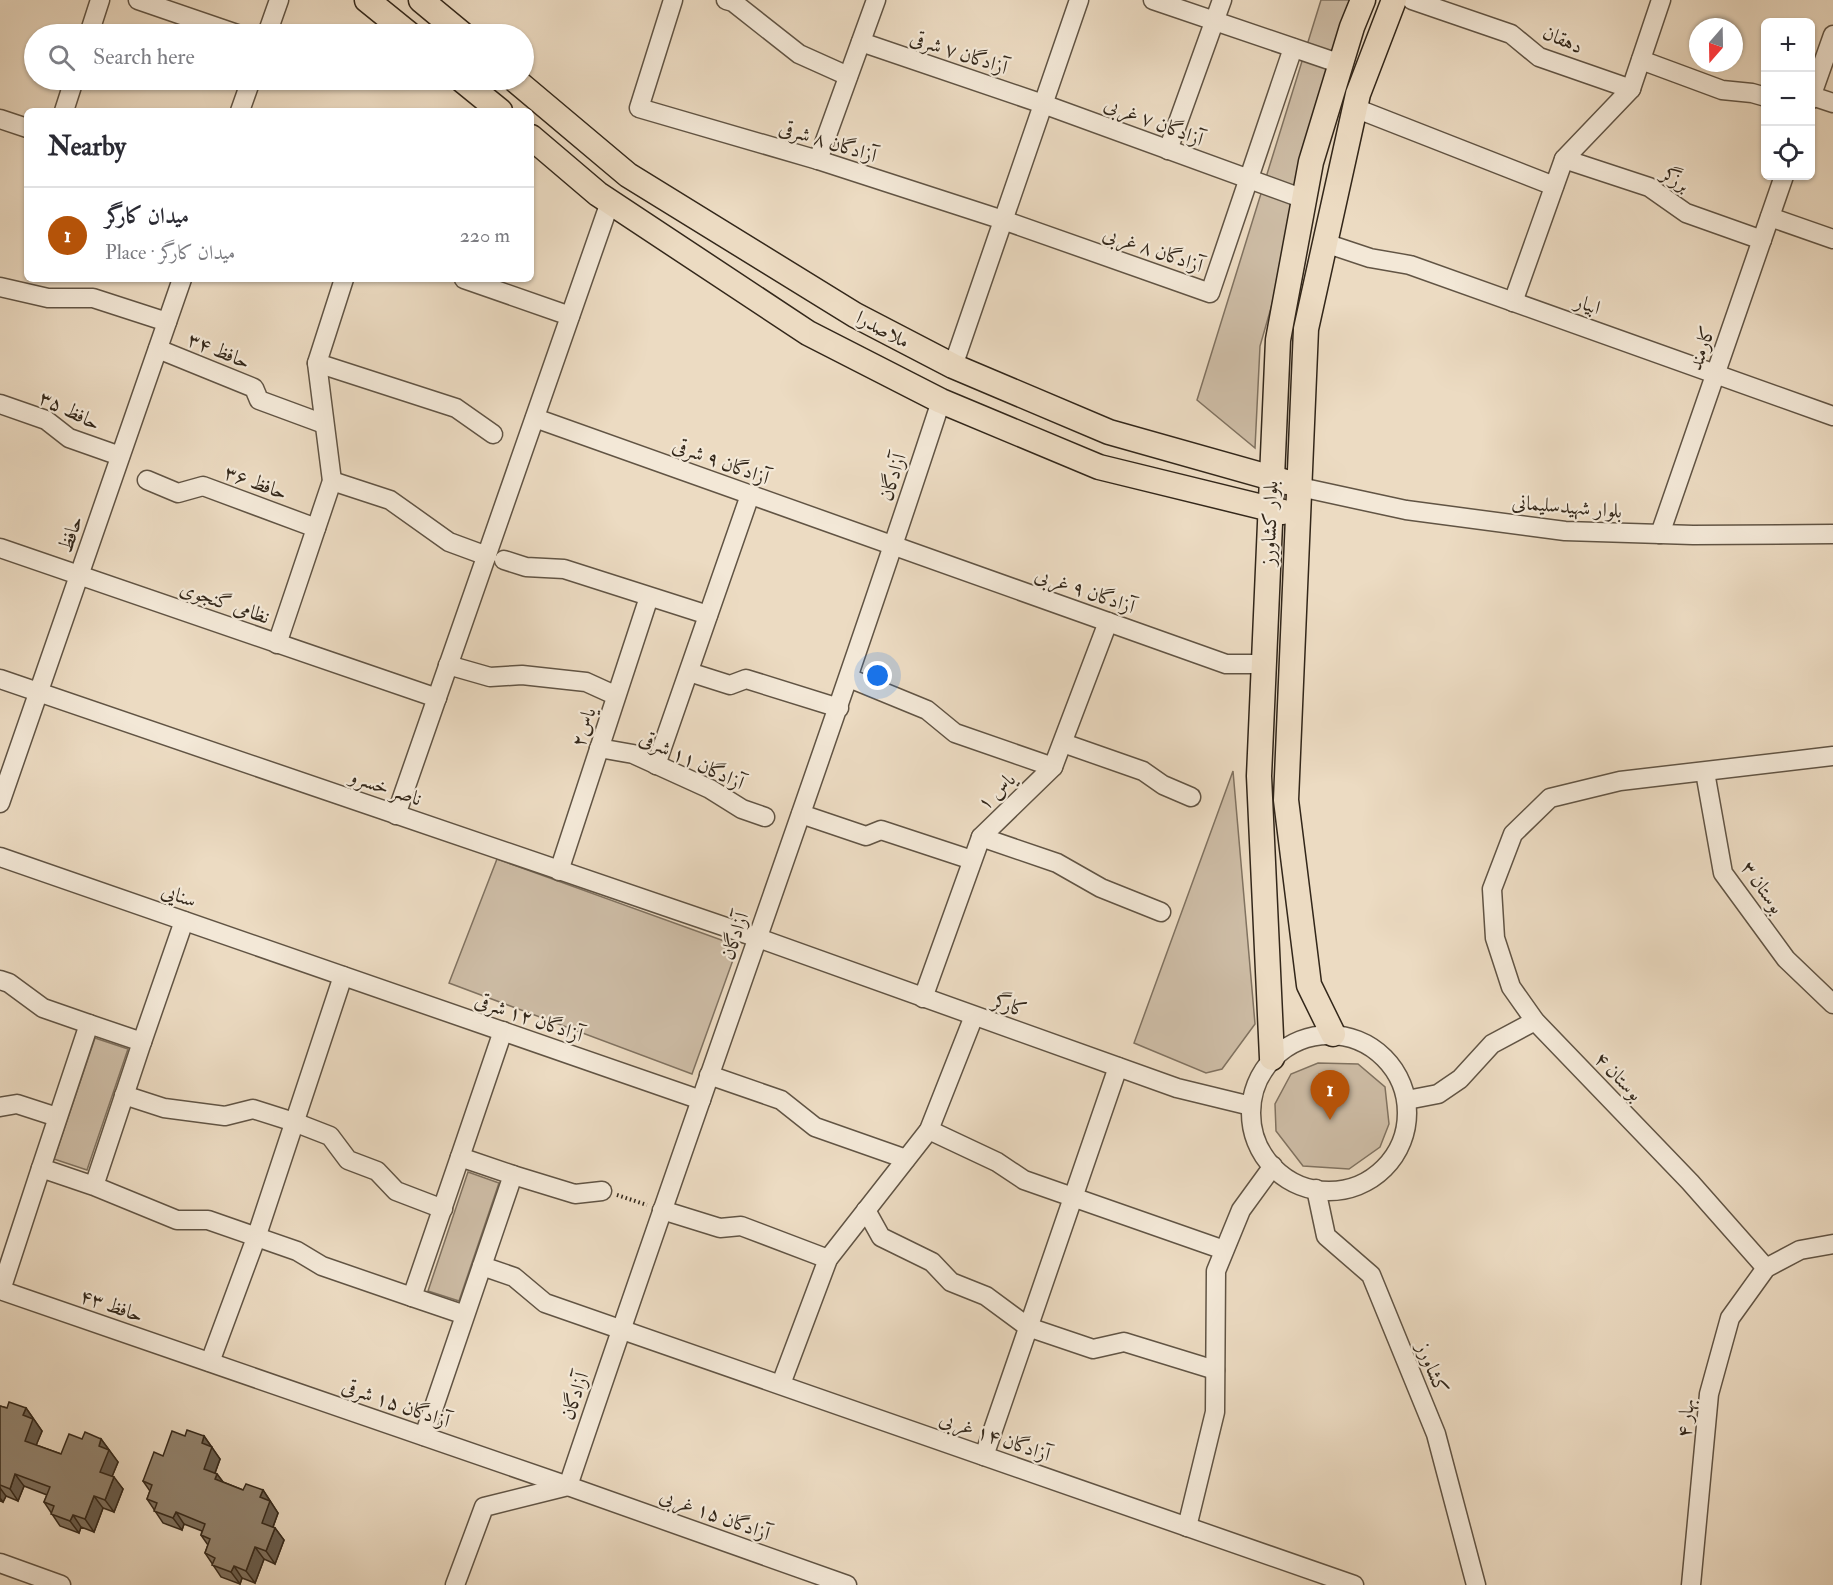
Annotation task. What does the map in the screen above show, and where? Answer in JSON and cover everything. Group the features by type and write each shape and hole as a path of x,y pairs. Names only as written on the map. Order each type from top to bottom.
{"main road":[{"path":"367,0 397,24"},
{"path":"421,0 450,24"},
{"name":"بلوار کشاورز","path":"1272,1058 1259,776 1278,340 1311,162 1363,0"},
{"name":"بلوار کشاورز","path":"1333,1034 1309,985 1287,801 1306,329 1358,94 1394,0"},
{"path":"474,90 496,108"},
{"name":"ملاصدرا","path":"527,90 628,175 855,315 953,366 1109,432 1300,487"},
{"name":"ملاصدرا","path":"534,139 610,202 808,333 941,401 1099,467 1269,510 1299,514"}],"street":[{"path":"92,24 100,0"},
{"path":"138,0 208,24"},
{"path":"271,24 279,0"},
{"name":"آزادگان ۸ شرقی","path":"673,0 639,108 818,160 1003,220"},
{"path":"726,0 733,2 800,54 848,76"},
{"path":"818,160 876,0"},
{"path":"953,366 1079,0"},
{"path":"1153,0 1341,64"},
{"path":"1168,150 1222,0"},
{"name":"دهقان","path":"1412,0 1511,34 1539,57 1631,89"},
{"path":"1513,302 1564,159 1631,89 1661,0"},
{"path":"1815,87 1833,35"},
{"name":"آزادگان ۷ شرقی","path":"861,42 1043,104"},
{"path":"1248,180 1293,48"},
{"path":"1641,60 1722,90 1761,96"},
{"path":"65,108 71,90"},
{"path":"241,108 247,90"},
{"path":"1815,99 1833,103"},
{"name":"آزادگان ۷ غربی","path":"1043,104 1304,199"},
{"path":"1355,108 1554,186"},
{"path":"0,119 24,127"},
{"name":"برزگر","path":"1564,159 1649,187 1686,213 1762,240"},
{"name":"آزادگان ۸ غربی","path":"1003,220 1210,293 1248,180"},
{"name":"کارمند","path":"1660,534 1783,180"},
{"path":"396,815 448,665 495,558 535,418 610,202"},
{"path":"1770,217 1833,239"},
{"name":"ابیار","path":"1325,243 1370,258 1410,265 1833,416"},
{"name":"حافظ","path":"0,803 181,282"},
{"path":"278,644 332,481 317,363 343,282"},
{"path":"473,282 570,316"},
{"path":"0,287 48,298 93,298 167,321"},
{"name":"حافظ ۳۴","path":"158,350 254,388 259,400 324,424"},
{"path":"317,363 456,408 493,434"},
{"name":"آزادگان","path":"568,1486 662,1210 839,708 941,401"},
{"name":"حافظ ۳۵","path":"0,404 46,420 69,438 120,456"},
{"name":"آزادگان ۹ شرقی","path":"535,418 893,547"},
{"name":"حافظ ۳۶","path":"147,480 178,493 203,486 316,528"},
{"path":"332,481 390,500 449,542 526,567 564,569 708,615"},
{"name":"بلوار شهیدسلیمانی","path":"1300,487 1406,510 1565,531 1660,534 1833,534"},
{"path":"656,765 750,495"},
{"name":"آزادگان ۹ غربی","path":"893,547 1226,664 1264,664"},
{"name":"نظامی گنجوی","path":"0,548 437,698"},
{"name":"یاس۲","path":"559,871 649,597"},
{"name":"یاس ۱","path":"923,998 981,837 1053,767 1108,622"},
{"path":"448,665 490,677 522,675 586,682 608,692"},
{"path":"688,672 730,685 746,679 839,708"},
{"path":"849,678 927,710 955,733 1053,767"},
{"name":"ناصر خسرو","path":"0,679 758,939"},
{"path":"1063,743 1143,771 1163,785 1191,797"},
{"name":"آزادگان ۱۱ شرقی","path":"599,748 633,754 765,817"},
{"path":"1705,772 1833,756"},
{"name":"بوستان ۴","path":"1705,772 1620,781 1550,798 1513,834 1492,889 1495,938 1511,987 1535,1021 1690,1182 1766,1268"},
{"name":"بوستان ۳","path":"1705,772 1723,873 1786,958 1833,1004"},
{"path":"801,814 866,836 881,830 972,860"},
{"path":"981,837 1057,863 1101,888 1161,912"},
{"name":"سنایی","path":"0,857 343,976"},
{"path":"94,1186 184,921"},
{"name":"کارگر","path":"758,939 1177,1088 1251,1106"},
{"path":"210,1362 256,1238 343,976"},
{"name":"آزادگان ۱۲ شرقی","path":"343,976 701,1100"},
{"path":"0,980 9,983 43,1008 142,1042"},
{"path":"781,1384 828,1259 929,1130 974,1016"},
{"path":"1407,1100 1438,1094 1460,1079 1492,1044 1535,1021"},
{"path":"1,1290 89,1024"},
{"path":"412,1297 503,1031"},
{"path":"1333,1034 1359,1040 1382,1054 1398,1075 1407,1100 1407,1127 1398,1152 1381,1173 1358,1186 1332,1192 1306,1188 1282,1176 1264,1157 1252,1132 1251,1106 1257,1080 1272,1058 1290,1044 1311,1036 1333,1034"},
{"path":"984,1456 1118,1067"},
{"path":"710,1075 781,1101 815,1127 906,1159"},
{"path":"124,1095 164,1108 225,1116 253,1109 294,1122 330,1136 348,1160 377,1171 396,1191 443,1209"},
{"path":"0,1107 17,1104 57,1117"},
{"path":"929,1130 997,1162 1023,1180 1224,1250"},
{"path":"460,1157 574,1194 602,1191"},
{"path":"1187,1527 1215,1412 1216,1272 1241,1210 1273,1166"},
{"path":"40,1168 94,1186 177,1220 208,1220 297,1251 322,1266 465,1315"},
{"path":"424,1436 513,1175"},
{"name":"کشاورز","path":"1316,1189 1326,1236 1371,1275 1436,1434 1476,1585"},
{"path":"662,1210 720,1228 741,1226 828,1259"},
{"path":"866,1210 881,1238 932,1262 951,1282 986,1296 1028,1327 1093,1349 1124,1342 1215,1370"},
{"path":"1766,1268 1800,1250 1833,1244"},
{"name":"آزادگان ۱۴ غربی","path":"482,1266 514,1277 545,1303 1354,1585"},
{"name":"بهار ۴","path":"1692,1585 1709,1394 1730,1318 1766,1268"},
{"name":"حافظ ۴۳","path":"1,1290 210,1362"},
{"name":"آزادگان ۱۵ شرقی","path":"210,1362 568,1486"},
{"path":"455,1585 484,1507 568,1486"},
{"name":"آزادگان ۱۵ غربی","path":"568,1486 847,1585"},
{"path":"0,1563 61,1585"}],"path":[{"path":"602,1191 662,1210"}],"shaded area":[{"path":"1321,0 1365,0 1341,64 1260,346 1255,448 1197,400"},
{"path":"1233,771 1255,1024 1222,1069 1206,1073 1134,1043"},
{"path":"497,859 738,946 692,1074 449,983"},
{"path":"95,1038 128,1049 87,1170 54,1159"},
{"path":"1318,1063 1358,1064 1385,1087 1389,1124 1380,1147 1349,1169 1303,1166 1276,1131 1275,1104 1291,1074"},
{"path":"468,1172 499,1183 459,1301 428,1291"}],"building":[{"path":"9,1402 26,1408 23,1415 33,1419 25,1441 61,1454 69,1434 82,1439 85,1432 101,1439 99,1446 109,1450 100,1472 114,1477 105,1500 94,1496 85,1519 73,1515 70,1521 51,1514 54,1506 44,1502 50,1487 15,1474 10,1489 0,1485 0,1406 7,1408"},
{"path":"187,1430 204,1436 202,1443 212,1447 204,1469 217,1474 215,1479 243,1490 246,1484 263,1490 260,1497 270,1501 262,1523 275,1528 266,1551 255,1547 246,1571 234,1566 231,1572 212,1565 215,1558 205,1553 210,1539 201,1535 205,1524 176,1512 173,1518 154,1511 157,1503 147,1499 152,1485 143,1481 154,1452 163,1456 172,1431 185,1436"}],"place":[{"name":"میدان کارگر","path":"1330,1120"}]}
